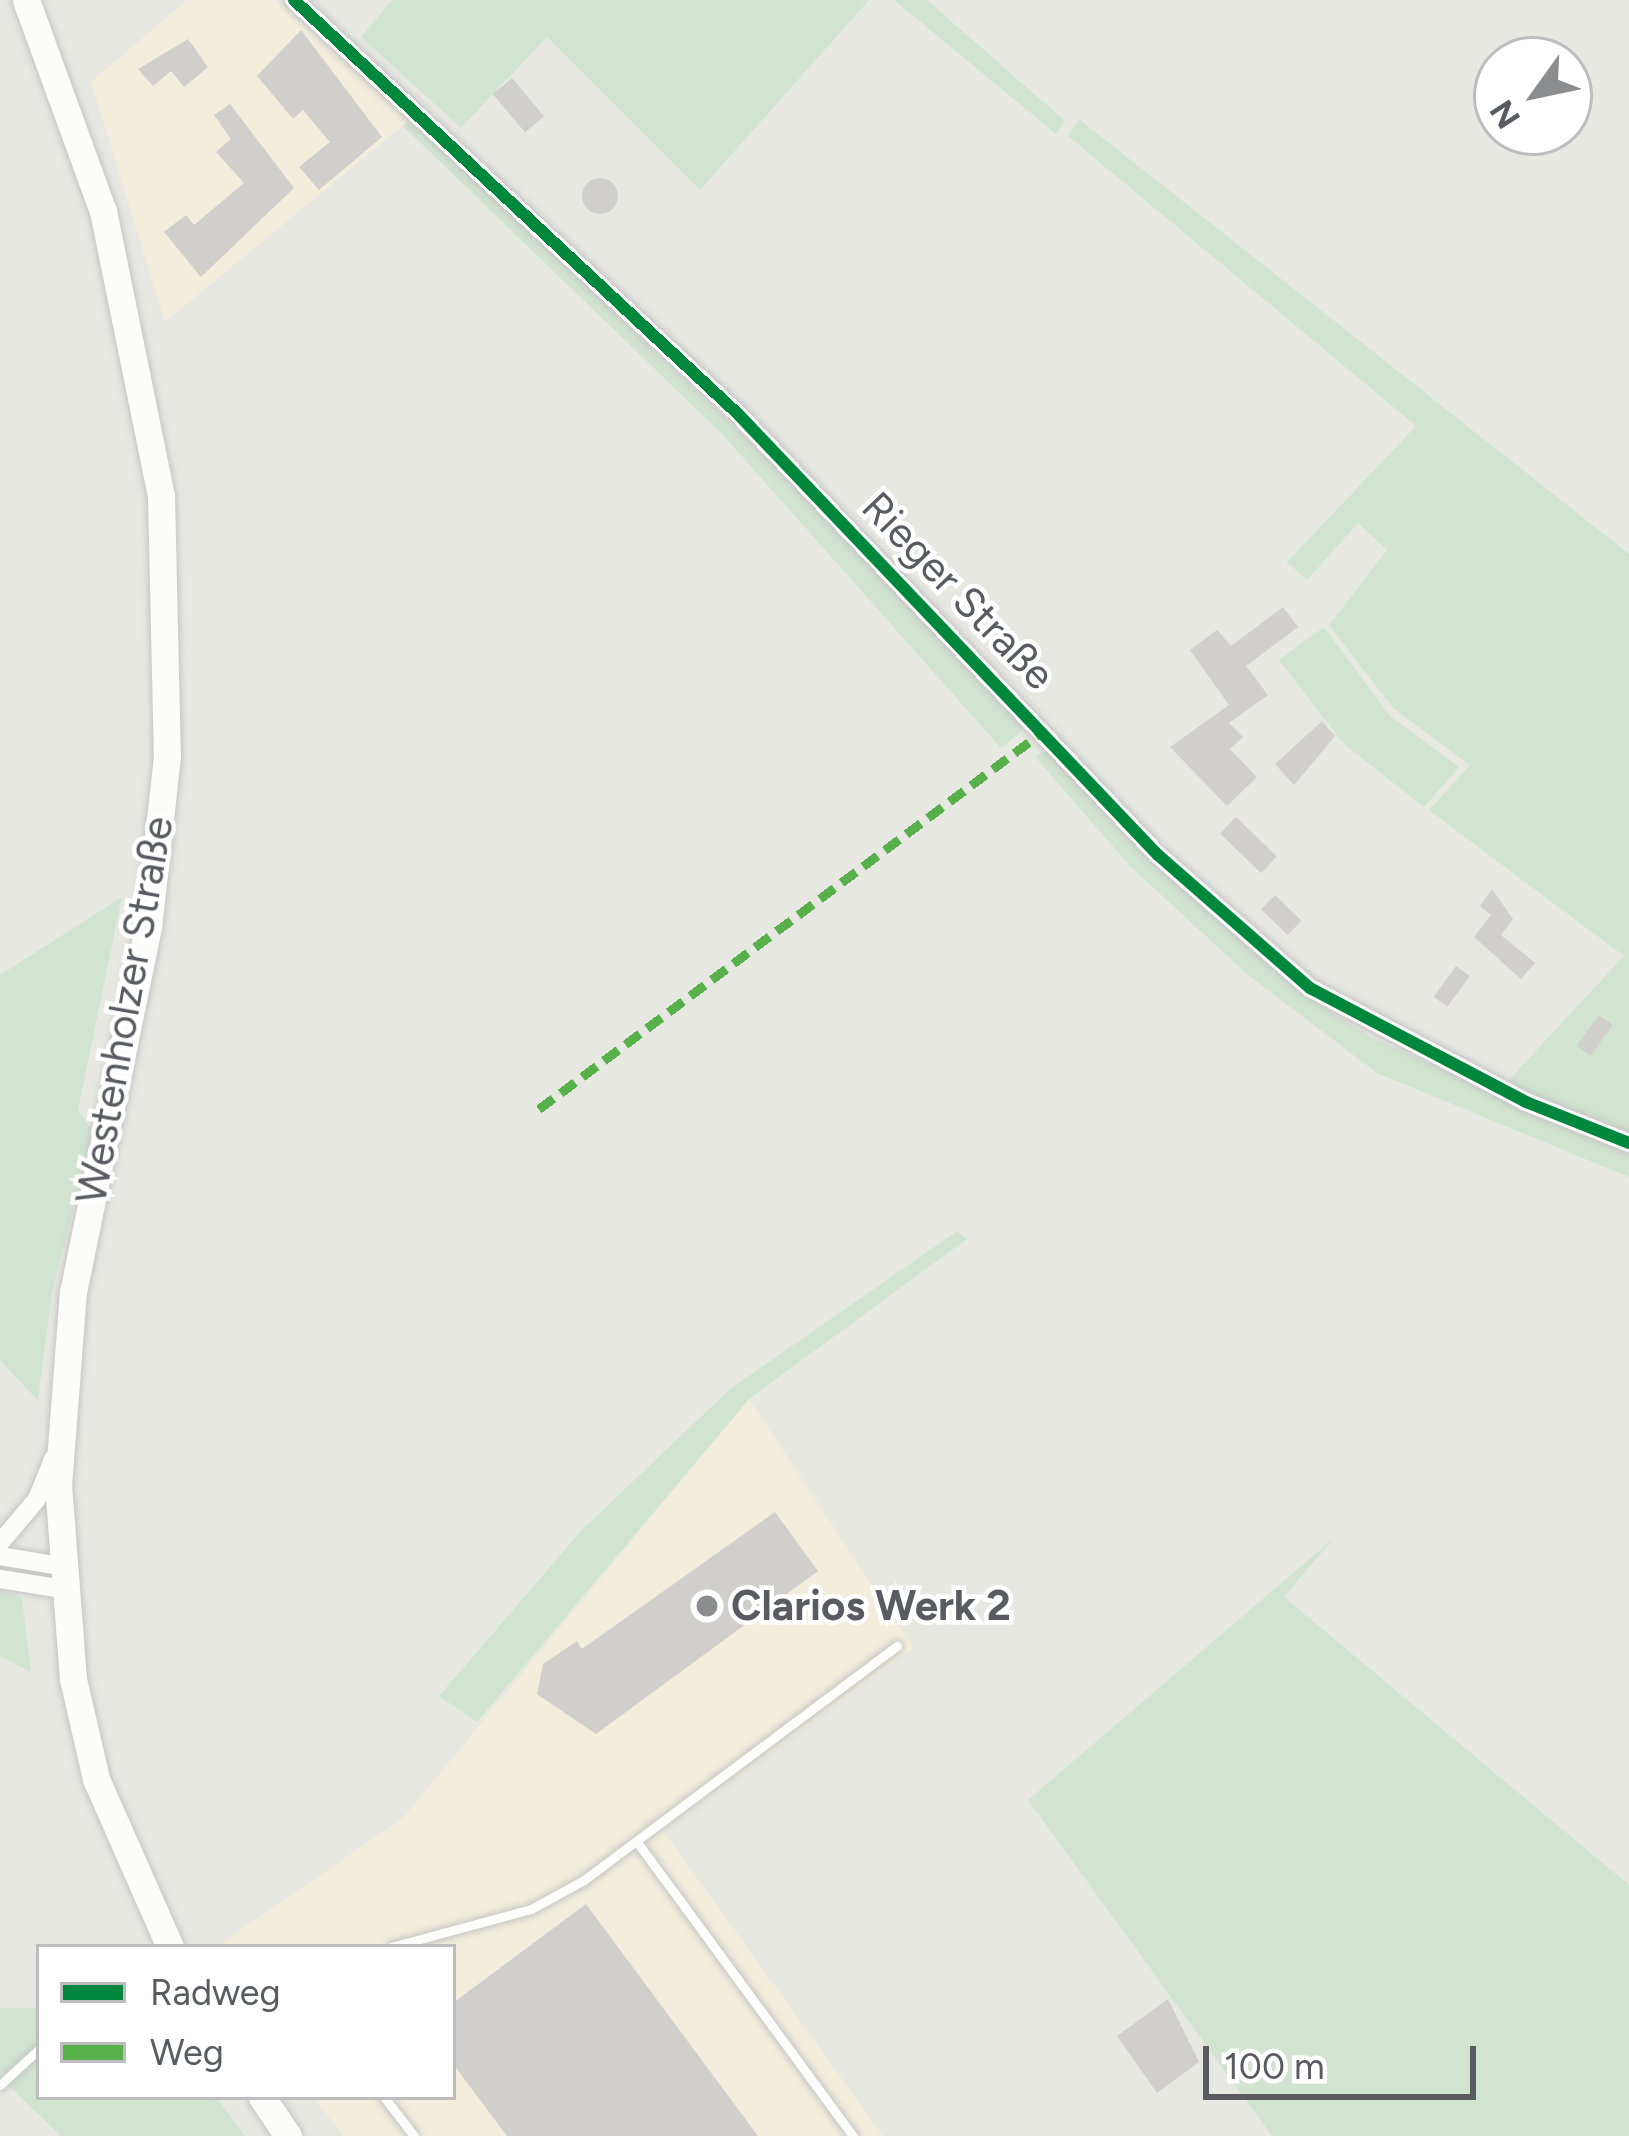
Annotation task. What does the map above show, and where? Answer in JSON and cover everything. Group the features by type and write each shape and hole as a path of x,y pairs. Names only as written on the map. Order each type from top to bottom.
{"main road":[{"name":"Westenholzer Straße","path":"26,0 124,289 162,519 167,756 158,842 73,1291 62,1438 61,1577 96,1779 169,1944"},
{"path":"264,2100 288,2136"}],"street":[{"name":"Rieger Straße","path":"294,0 722,398 1158,855 1310,988 1526,1102 1629,1143"},
{"path":"0,1543 37,1498 62,1438"},
{"path":"0,1556 61,1577"},
{"path":"0,1579 61,1577"}],"lane":[{"path":"402,1944 531,1909 637,1842 897,1646"},
{"path":"637,1842 853,2136"},
{"path":"0,2085 36,2052"},
{"path":"386,2100 414,2136"}],"shaded area":[{"path":"187,0 276,0 412,118 165,322 91,82"},
{"path":"749,1399 914,1648 664,1832 883,2136 344,2136 315,2100 456,2100 456,1944 220,1944 403,1818"}],"green space":[{"path":"392,0 869,0 700,190 547,37 461,128 361,37"},
{"path":"894,0 927,0 1065,121 1056,134"},
{"path":"412,118 890,577 1024,729 1001,748 723,435 403,126"},
{"path":"1079,119 1629,554 1629,1135 1505,1084 1624,956 1429,810 1470,765 1394,709 1329,625 1387,550 1358,523 1307,580 1287,562 1416,426 1068,136"},
{"path":"1324,627 1390,716 1459,767 1424,807 1344,744 1279,660"},
{"path":"1047,749 1142,854 1304,995 1372,1038 1629,1152 1629,1177 1377,1073 1249,976 1130,866 1035,757"},
{"path":"122,897 78,1110 93,1131 52,1292 38,1401 0,1360 0,975"},
{"path":"957,1231 967,1239 749,1399 477,1722 439,1696 581,1531 730,1389"},
{"path":"1334,1538 1284,1597 1629,1885 1629,2136 1272,2136 1028,1800"},
{"path":"0,1590 22,1598 31,1672 0,1656"},
{"path":"0,2008 36,2008 36,2100 218,2100 245,2136 61,2136 8,2085 0,2091"}],"building":[{"path":"301,30 382,137 319,190 299,167 330,142 303,110 293,119 257,76"},
{"path":"188,39 208,67 184,87 171,71 153,86 138,69"},
{"path":"512,78 544,116 525,132 493,94"},
{"path":"230,104 294,188 201,277 164,232 186,215 194,225 244,183 216,152 231,139 214,115"},
{"path":"600,178 613,183 618,196 613,209 600,214 587,209 582,196 587,183"},
{"path":"1283,607 1298,627 1246,666 1268,695 1229,723 1243,737 1230,749 1257,777 1227,806 1170,747 1229,705 1190,650 1217,630 1231,646"},
{"path":"1322,721 1335,736 1294,785 1275,764"},
{"path":"1236,817 1277,857 1261,873 1220,834"},
{"path":"1492,889 1513,919 1501,935 1535,963 1521,979 1474,937 1491,915 1480,906"},
{"path":"1275,895 1302,921 1288,935 1261,909"},
{"path":"1456,966 1470,976 1447,1007 1434,997"},
{"path":"1599,1015 1613,1025 1590,1056 1577,1046"},
{"name":"Clarios Werk 2","path":"775,1512 818,1571 596,1734 537,1694 543,1664 577,1641 582,1649"},
{"path":"586,1904 758,2136 507,2136 456,2068 456,2001"},
{"path":"1168,1999 1199,2062 1157,2093 1117,2036"}],"marked path":[{"path":"539,1109 1045,730"}],"cycle path":[{"path":"294,0 738,414 1158,855 1310,988 1526,1102 1629,1143"}],"place":[{"name":"Clarios Werk 2","path":"707,1606"}]}
